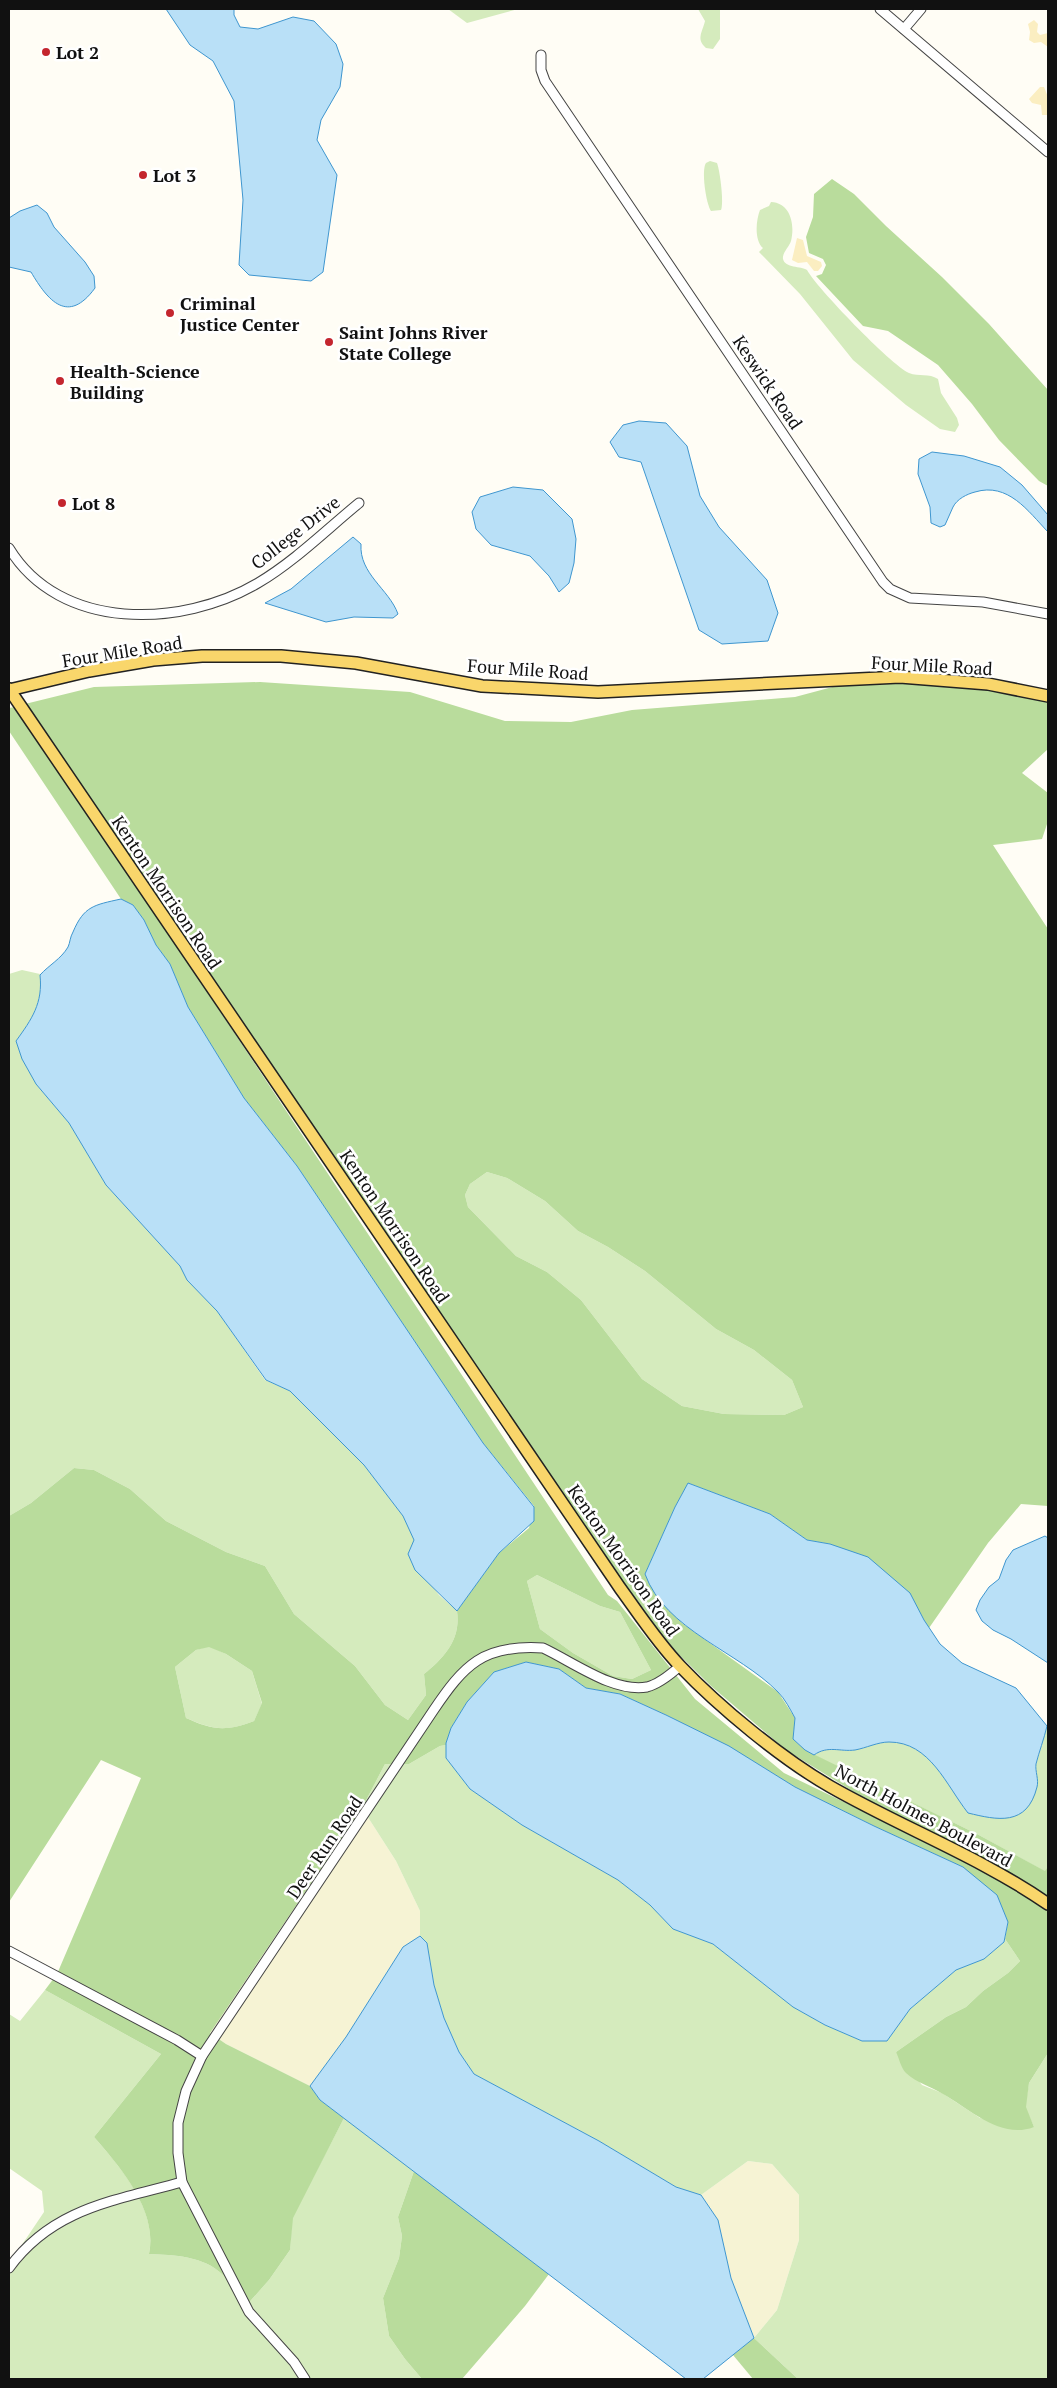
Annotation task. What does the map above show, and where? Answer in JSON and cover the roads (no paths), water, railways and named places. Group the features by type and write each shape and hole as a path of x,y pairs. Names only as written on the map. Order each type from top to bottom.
{"main road":[{"name":"Four Mile Road","path":"9,690 89,671 153,660 202,656 281,656 356,663 482,686 598,692 900,677 988,684 1048,696"},
{"name":"Kenton Morrison Road","path":"9,690 620,1588 659,1642 680,1666 710,1694 784,1756"},
{"name":"North Holmes Boulevard","path":"784,1756 829,1786 997,1871 1048,1904"}],"street":[{"path":"880,9 1048,152"},
{"path":"904,29 922,9"},
{"name":"Keswick Road","path":"541,55 545,81 882,582 900,595 910,598 982,602 1048,614"},
{"name":"College Drive","path":"9,548 24,569 34,579 65,598 92,608 111,612 137,615 169,613 199,607 257,584 282,567 359,503"},
{"name":"Deer Run Road","path":"305,2379 294,2362 249,2312 182,2182 178,2153 178,2123 186,2091 202,2056 433,1711 464,1670 480,1658 498,1652 542,1648 612,1684 629,1688 649,1686 680,1666"},
{"path":"9,1951 177,2040 202,2056"},
{"path":"9,2268 36,2237 54,2224 93,2207 182,2182"}],"water":[{"path":"166,9 234,9 234,15 240,27 258,29 293,17 314,21 336,44 343,64 340,87 321,120 317,140 337,175 323,272 311,281 249,275 239,265 243,200 234,101 213,61 190,45"},
{"path":"37,205 47,213 54,227 85,262 94,276 95,288 85,299 76,305 67,307 59,305 44,292 31,272 9,267 9,218 20,211"},
{"path":"639,421 666,423 687,446 700,496 719,527 767,580 778,613 768,641 722,644 699,630 641,462 619,457 610,442 623,425"},
{"path":"932,452 964,456 1000,467 1022,485 1048,515 1048,532 1016,500 998,491 987,490 972,493 960,499 953,507 945,525 940,527 931,523 930,507 918,474 919,459"},
{"path":"513,487 543,490 572,519 576,539 574,563 569,583 559,592 549,576 530,556 491,545 476,529 472,512 480,497"},
{"path":"353,537 361,544 362,555 369,573 394,605 398,614 393,618 354,617 326,622 265,603 291,589"},
{"path":"121,899 133,905 144,920 156,945 170,964 188,1007 244,1098 297,1166 483,1443 534,1507 534,1521 499,1553 457,1611 415,1570 408,1554 414,1540 403,1516 364,1465 290,1391 266,1380 217,1311 187,1280 180,1266 106,1185 69,1123 36,1084 22,1059 16,1041 27,1025 38,1002 40,975 68,947 77,923 86,912 97,905"},
{"path":"688,1483 770,1514 807,1540 830,1544 868,1557 910,1593 924,1620 940,1644 962,1663 1016,1688 1047,1726 1036,1764 1037,1787 1026,1809 1010,1818 990,1818 968,1813 936,1767 916,1749 903,1744 885,1742 855,1750 824,1750 814,1755 793,1739 795,1718 781,1695 762,1678 704,1639 669,1610 655,1594 645,1574 675,1507"},
{"path":"1045,1536 1048,1538 1048,1663 1011,1639 993,1630 982,1621 976,1610 989,1587 999,1579 1006,1560 1013,1550"},
{"path":"526,1662 559,1669 586,1688 620,1694 666,1715 729,1746 795,1787 963,1867 997,1895 1008,1922 1004,1942 984,1959 956,1970 910,2009 887,2041 862,2041 825,2025 793,2007 713,1944 673,1929 650,1905 618,1880 522,1825 470,1789 446,1758 446,1743 451,1728 467,1702 494,1672"},
{"path":"420,1936 427,1943 434,1985 444,2018 459,2052 474,2074 599,2141 676,2187 701,2195 718,2220 731,2278 754,2338 703,2379 686,2379 320,2100 310,2086 346,2037 403,1947"}],"place":[{"name":"Lot 2","path":"46,52"},
{"name":"Lot 3","path":"143,175"},
{"name":"Criminal Justice Center","path":"170,313"},
{"name":"Saint Johns River State College","path":"329,342"},
{"name":"Health-Science Building","path":"60,381"},
{"name":"Lot 8","path":"62,503"}]}
